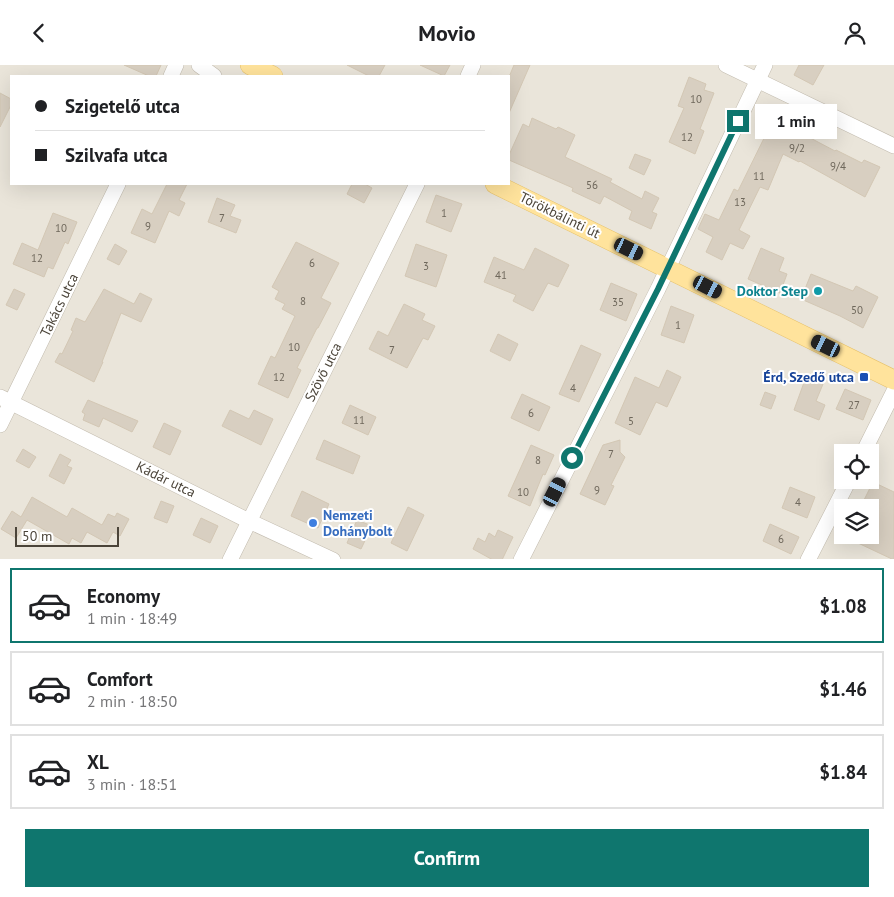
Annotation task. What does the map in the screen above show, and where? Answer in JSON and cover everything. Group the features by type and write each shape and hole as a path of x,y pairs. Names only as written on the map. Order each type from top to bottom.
{"main road":[{"path":"250,65 271,75"},
{"name":"Törökbálinti út","path":"497,185 894,380"}],"street":[{"path":"200,65 213,75"},
{"path":"726,65 894,147"},
{"path":"521,559 668,268 765,65"},
{"name":"Takács utca","path":"0,425 6,399 117,185"},
{"name":"Szövő utca","path":"230,559 417,185"},
{"path":"867,444 894,391"},
{"name":"Kádár utca","path":"6,399 249,521 333,559"},
{"path":"808,559 844,489"}],"shaded area":[{"path":"0,65 894,65 894,559 0,559"}],"building":[{"path":"124,65 161,65 156,75 147,75"},
{"path":"347,65 385,65 380,75 367,75"},
{"path":"420,65 450,65 445,75"},
{"path":"514,65 530,65 510,111 510,75"},
{"path":"799,65 824,65 813,85 794,75"},
{"path":"689,77 706,84 704,90 714,93 700,129 704,131 695,154 669,142 684,108 678,106"},
{"path":"0,93 10,98 10,107 0,127"},
{"path":"532,118 575,135 565,157 612,179 610,182 642,199 645,191 659,198 652,212 657,214 651,229 629,219 632,211 604,196 600,204 572,191 573,188 510,160 510,153 523,124 529,127"},
{"path":"772,122 798,135 799,132 862,163 864,160 880,167 865,197 800,161 783,154 768,190 760,187 739,230 750,236 743,249 730,243 722,260 706,252 713,237 698,229 705,214 719,220 734,189 738,191"},
{"path":"635,154 651,160 644,175 629,168"},
{"path":"166,185 186,185 179,200 185,203 179,216 169,211 155,243 131,233 142,209 152,214"},
{"path":"352,185 367,185 372,188 364,203 347,194"},
{"path":"436,195 462,204 451,232 426,222"},
{"path":"217,198 235,205 230,216 241,220 236,233 208,222"},
{"path":"53,213 77,222 68,244 65,242 53,269 48,267 44,277 13,264 22,243 38,250"},
{"path":"296,242 339,263 321,298 331,303 297,368 301,370 288,398 258,384 271,356 275,358 295,316 282,309 285,304 275,299 279,291 272,287"},
{"path":"115,244 127,251 119,265 107,259"},
{"path":"416,244 447,255 436,287 405,276"},
{"path":"535,248 569,265 558,287 548,283 533,311 513,301 516,295 484,282 494,257 524,270"},
{"path":"761,248 784,258 779,271 787,274 780,293 748,279"},
{"path":"811,274 853,291 856,286 878,297 863,328 801,299"},
{"path":"611,283 637,294 626,321 600,310"},
{"path":"14,289 25,294 17,310 6,305"},
{"path":"104,289 134,304 140,293 152,299 141,322 121,313 94,382 55,362 60,353 62,354 73,331 71,330 76,318 85,322"},
{"path":"404,304 425,314 422,320 435,326 428,340 423,338 407,368 369,349 378,331 388,336"},
{"path":"671,306 694,315 684,343 661,335"},
{"path":"498,334 518,344 510,361 490,351"},
{"path":"581,345 601,354 579,402 559,394"},
{"path":"667,370 681,377 667,407 656,402 640,435 615,423 635,377 659,388"},
{"path":"806,377 823,384 816,401 825,405 819,420 794,410"},
{"path":"845,389 871,400 863,420 836,409"},
{"path":"765,392 776,396 771,409 760,405"},
{"path":"522,394 550,407 539,431 511,418"},
{"path":"88,400 138,421 132,432 103,418 99,427 83,420 85,414 82,412"},
{"path":"350,405 376,417 368,435 342,423"},
{"path":"230,410 249,419 254,410 273,419 261,445 222,426"},
{"path":"164,423 181,431 170,455 153,447"},
{"path":"324,440 360,456 353,474 316,459"},
{"path":"620,440 620,452 625,457 611,485 614,486 605,505 580,494 603,445"},
{"path":"531,445 554,455 545,475 543,474 530,506 508,496"},
{"path":"23,449 36,457 29,468 16,461"},
{"path":"60,454 71,460 67,466 72,468 64,484 49,476"},
{"path":"879,485 894,492 894,559 860,544 879,544 879,499 864,499 870,489 879,489"},
{"path":"790,487 815,497 807,518 782,508"},
{"path":"302,491 329,504 318,528 291,516"},
{"path":"32,497 67,517 72,508 102,525 108,514 115,517 117,513 129,519 120,536 113,532 107,543 87,532 81,543 72,538 69,544 27,520 16,538 1,529 12,511 21,517"},
{"path":"161,501 174,506 167,523 154,518"},
{"path":"408,507 424,515 407,551 391,543"},
{"path":"201,518 218,526 210,543 193,535"},
{"path":"357,520 372,526 361,549 347,543"},
{"path":"770,524 799,537 791,554 763,541"},
{"path":"498,530 513,537 502,559 491,559 473,549 478,538 485,542 489,533 495,537"}],"place":[{"name":"Doktor Step","path":"818,291"},
{"name":"Érd, Szedő utca","path":"864,377"},
{"name":"Nemzeti Dohánybolt","path":"313,523"}],"route":[{"path":"572,458 658,289 738,121"}]}
